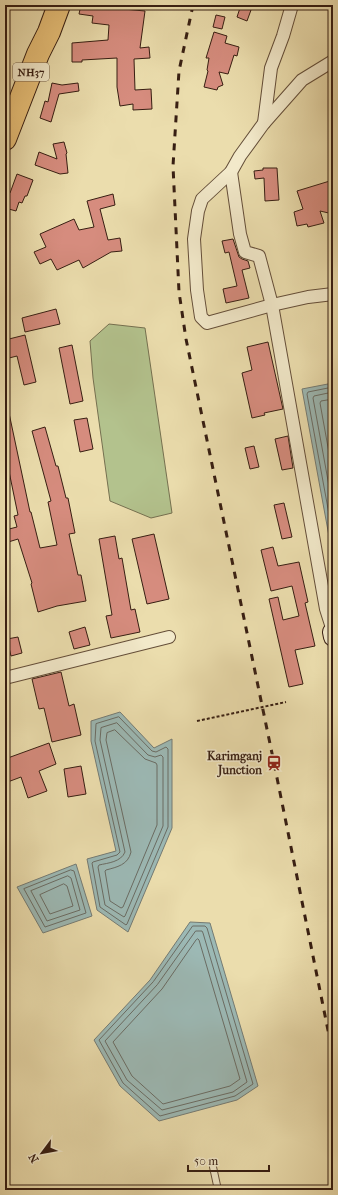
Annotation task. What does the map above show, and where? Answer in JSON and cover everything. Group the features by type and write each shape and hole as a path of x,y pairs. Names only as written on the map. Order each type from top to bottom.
{"highway":[{"name":"NH37","path":"5,139 59,5"}],"street":[{"path":"264,123 271,68 283,36 292,5"},
{"path":"333,61 302,80 264,123 240,156 231,172 202,199 198,212 194,239 197,290 201,317 207,323 272,305 308,297 333,294"},
{"path":"231,172 240,234 245,252 259,256 272,305 326,609 333,633"},
{"path":"5,678 169,637"}],"lane":[{"path":"213,1167 218,1190"}],"path":[{"path":"197,721 286,702"}],"green space":[{"path":"109,324 145,328 172,513 151,518 110,501 93,378 90,341"}],"water":[{"path":"333,383 333,558 302,389"},
{"path":"120,712 154,748 172,739 172,828 128,932 97,910 87,859 116,851 91,741 91,721"},
{"path":"76,864 92,916 43,933 17,887"},
{"path":"190,922 210,923 258,1086 237,1100 159,1121 120,1086 94,1040 150,980"}],"building":[{"path":"81,5 145,11 140,48 149,47 150,58 134,59 135,90 151,89 152,109 133,110 133,104 120,106 117,87 117,58 72,62 72,43 108,40 109,25 92,23 93,16 79,14"},
{"path":"241,5 249,5 248,9 251,10 247,21 237,17"},
{"path":"216,15 225,17 222,29 213,27"},
{"path":"214,32 227,36 225,43 239,47 237,56 234,55 228,74 219,72 223,85 218,87 217,90 204,87 208,71 209,58 206,58"},
{"path":"52,83 62,85 78,83 79,91 59,94 51,122 40,118 45,101 48,102"},
{"path":"64,142 67,153 68,173 60,174 35,165 39,152 57,159 53,144"},
{"path":"263,168 277,168 279,200 265,201 264,178 255,179 254,171 263,170"},
{"path":"17,174 33,180 27,196 25,196 22,203 19,202 16,211 5,208 5,191 10,193"},
{"path":"333,180 333,214 320,211 324,223 308,227 307,224 297,226 294,212 303,209 297,191"},
{"path":"113,194 115,205 100,209 108,240 120,238 122,251 111,252 83,268 79,260 57,270 51,259 40,264 34,252 46,247 40,234 74,219 79,230 94,227 87,201"},
{"path":"233,239 239,257 248,261 250,268 242,270 249,298 226,303 223,289 237,286 229,252 225,253 222,241"},
{"path":"56,309 60,324 25,332 22,318"},
{"path":"25,335 36,382 24,385 17,356 5,359 5,340"},
{"path":"268,342 283,409 264,413 265,415 252,418 242,373 252,370 247,347"},
{"path":"72,345 83,401 70,404 59,348"},
{"path":"5,413 9,413 30,512 40,548 57,545 48,502 51,501 32,431 45,427 56,466 58,466 66,498 68,498 75,533 69,534 78,575 81,575 86,601 57,606 38,612 32,583 18,539 5,543 5,530 17,527 14,516 18,515 5,452"},
{"path":"87,418 93,449 80,452 74,420"},
{"path":"288,436 293,468 282,470 275,439"},
{"path":"254,446 259,467 250,469 245,448"},
{"path":"284,503 292,537 282,539 274,505"},
{"path":"154,534 169,599 147,604 132,539"},
{"path":"115,536 119,559 122,558 131,610 135,609 140,632 111,638 106,616 112,615 99,539"},
{"path":"273,547 278,566 299,562 308,602 305,603 315,646 295,650 303,684 289,687 269,599 278,597 283,620 299,616 292,586 271,591 261,550"},
{"path":"85,627 90,645 74,649 69,632"},
{"path":"18,637 22,653 11,656 7,639"},
{"path":"61,672 69,706 74,704 81,735 52,742 44,708 39,709 32,679"},
{"path":"49,743 56,764 39,771 47,791 28,798 21,777 5,783 5,759"},
{"path":"81,766 86,794 68,797 64,769"}],"railway":[{"path":"193,5 179,71 173,166 179,292 186,339 333,1055"}],"place":[{"name":"Karimganj Junction","path":"274,763"}]}
